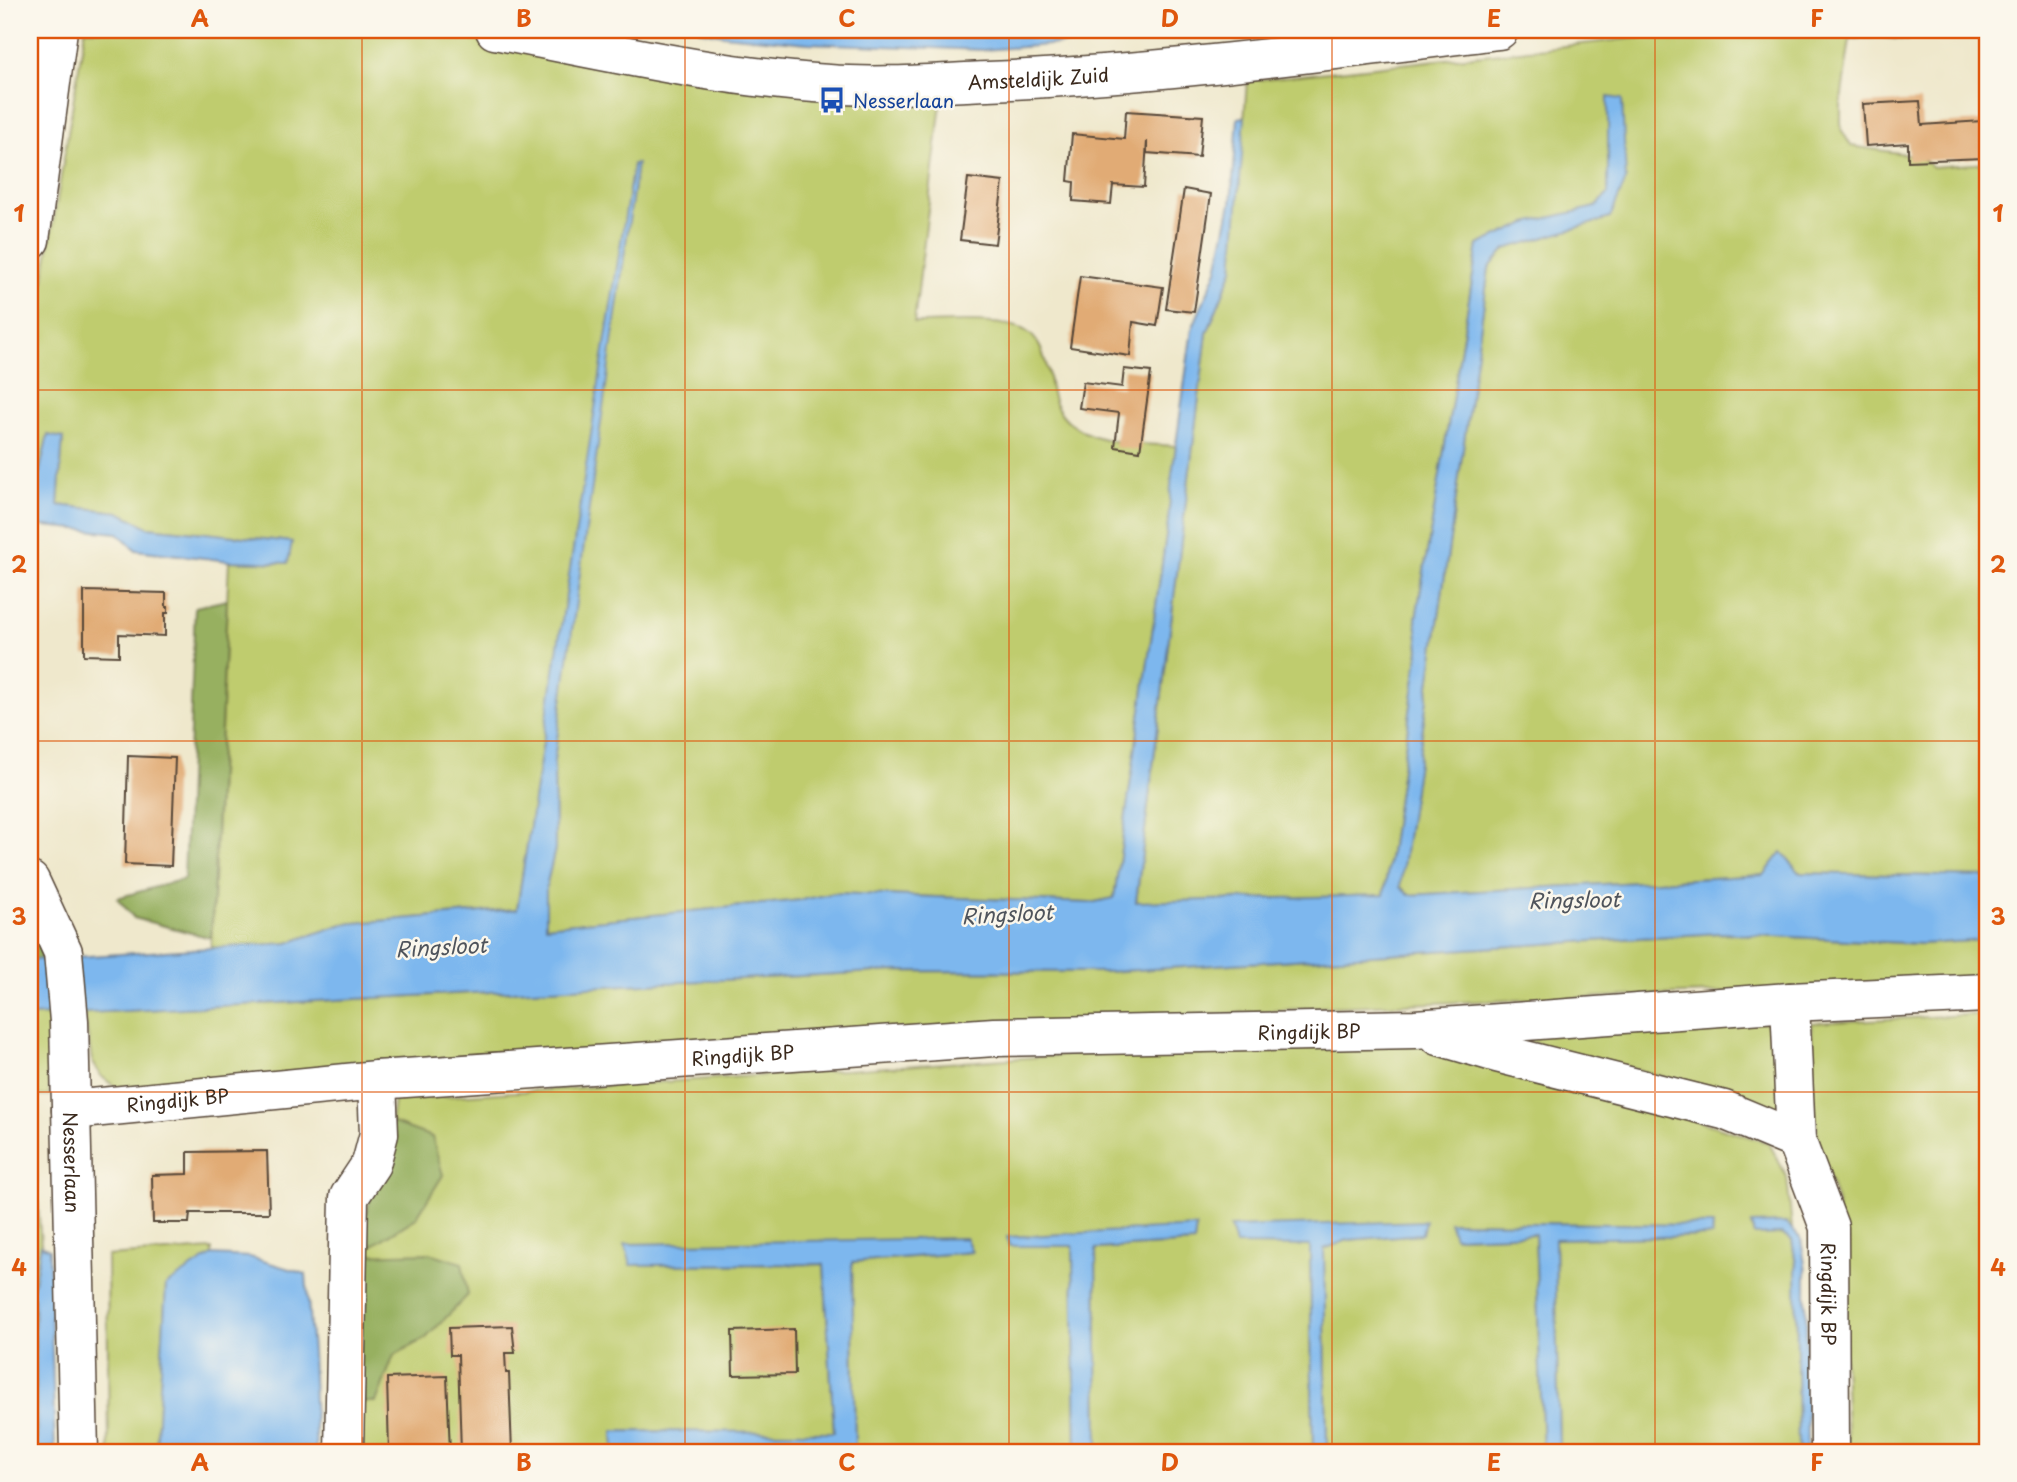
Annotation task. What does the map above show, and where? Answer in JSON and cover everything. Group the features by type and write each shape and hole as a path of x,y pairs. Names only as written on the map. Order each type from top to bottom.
{"street":[{"path":"30,240 58,30"},
{"name":"Amsteldijk Zuid","path":"495,30 692,68 758,78 845,84 1072,77 1499,30"},
{"name":"Nesserlaan","path":"30,881 63,952 69,1021 79,1452"},
{"name":"Ringdijk BP","path":"71,1110 377,1080 995,1037 1415,1029 1790,1002 1987,993"},
{"name":"Ringdijk BP","path":"1790,1002 1796,1140 1829,1227 1830,1452"},
{"name":"Ringdijk BP","path":"1415,1029 1497,1054 1724,1110 1796,1140"},
{"path":"344,1452 349,1197 371,1164 379,1134 377,1080"}],"green space":[{"path":"30,30 40,30 30,112"},
{"path":"85,30 448,30 730,86 942,95 914,323 1004,324 1026,331 1034,338 1042,352 1055,403 1077,428 1108,440 1176,446 1168,522 1114,898 1090,903 835,893 801,900 546,926 546,887 555,849 554,760 634,164 517,909 343,924 288,943 211,948 229,561 287,563 291,542 148,527 119,512 58,505 63,438 48,435 33,500 32,523 30,522 30,364"},
{"path":"1710,30 1910,30 1908,40 1880,37 1850,39 1841,101 1841,129 1851,146 1919,156 1932,167 1987,163 1987,877 1800,873 1782,852 1764,875 1409,895 1400,886 1489,268 1505,249 1610,218 1609,98 1608,194 1596,207 1527,223 1478,245 1416,619 1419,649 1384,895 1136,903 1207,333 1233,269 1247,81"},
{"path":"227,600 211,938 134,918 117,898 184,879 195,607"},
{"path":"30,909 35,921 42,959 30,960"},
{"path":"1719,933 1921,944 1987,940 1987,983 1323,1007 119,1090 101,1076 92,1061 84,1013 896,971 1105,972"},
{"path":"1987,1014 1987,1452 1848,1452 1837,1203 1819,1145 1811,1080 1812,1023"},
{"path":"49,1015 49,1096 30,1096 30,1016"},
{"path":"1779,1022 1787,1116 1694,1085 1485,1030"},
{"path":"1412,1032 1769,1143 1787,1177 1792,1229 1786,1223 1751,1225 1754,1235 1781,1234 1792,1240 1796,1264 1798,1452 1559,1452 1555,1239 1712,1236 1713,1226 1450,1222 1455,1237 1535,1234 1543,1452 1327,1452 1324,1249 1347,1240 1421,1234 1230,1227 1236,1245 1310,1245 1313,1452 1098,1452 1096,1249 1194,1243 1196,1227 1009,1246 1073,1245 1076,1452 855,1452 852,1262 971,1252 632,1265 824,1264 834,1433 614,1431 614,1452 358,1452 357,1402 376,1402 394,1355 426,1338 355,1255 416,1218 391,1122 394,1100"},
{"path":"391,1122 432,1137 443,1175 416,1218 357,1255 430,1253 462,1263 468,1295 426,1338 394,1355 376,1402 357,1402 355,1255"},
{"path":"30,1125 33,1130 41,1245 33,1288 30,1288"},
{"path":"212,1249 212,1255 166,1286 156,1452 109,1452 107,1256"},
{"path":"30,1298 34,1298 37,1452 30,1452"}],"water":[{"path":"698,30 1243,30 983,50 808,43"},
{"name":"Ringsloot","path":"1608,97 1622,99 1626,180 1610,218 1505,249 1489,268 1400,887 1409,895 1764,875 1782,852 1800,873 1987,877 1987,940 1921,944 1719,933 1105,972 896,971 30,1016 30,960 288,943 343,924 517,909 633,164 637,164 554,760 555,849 546,887 546,926 801,900 835,893 1090,903 1114,898 1168,522 1192,329 1217,270 1231,203 1238,118 1245,117 1233,269 1207,333 1136,902 1384,895 1419,649 1416,619 1478,245 1527,223 1596,207 1608,194"},
{"path":"48,435 63,438 58,505 119,512 148,527 292,542 288,563 229,561 136,550 118,533 34,525 33,500"},
{"path":"1425,1221 1422,1234 1348,1240 1324,1249 1327,1452 1313,1452 1310,1246 1235,1245 1230,1227"},
{"path":"1449,1222 1713,1225 1712,1236 1555,1239 1559,1452 1543,1452 1535,1234 1454,1237"},
{"path":"1786,1223 1801,1239 1806,1270 1807,1452 1798,1452 1796,1264 1792,1240 1781,1234 1754,1235 1751,1224"},
{"path":"1196,1227 1194,1243 1096,1249 1098,1452 1076,1452 1073,1246 1009,1246 1007,1237"},
{"path":"966,1238 972,1252 852,1262 855,1452 614,1452 613,1431 834,1432 824,1264 631,1265 625,1244"},
{"path":"41,1245 49,1249 55,1452 37,1452 34,1298 30,1298 30,1288 33,1287"},
{"path":"212,1255 250,1257 306,1274 316,1452 156,1452 166,1285"}],"building":[{"path":"1920,101 1922,125 1982,121 1984,158 1908,161 1908,143 1866,146 1863,104"},
{"path":"1126,111 1203,116 1199,157 1147,153 1147,141 1144,187 1113,185 1111,204 1073,201 1074,182 1068,181 1072,134 1124,139"},
{"path":"968,178 1003,182 995,244 960,240"},
{"path":"1184,189 1211,194 1194,312 1166,309"},
{"path":"1080,276 1163,287 1157,326 1133,322 1130,356 1070,347"},
{"path":"1124,369 1151,372 1140,451 1115,447 1119,413 1079,408 1083,382 1122,387"},
{"path":"84,591 166,593 168,613 165,613 165,636 119,634 119,656 84,655"},
{"path":"128,756 175,758 171,866 125,864"},
{"path":"267,1151 269,1213 190,1213 189,1223 153,1223 152,1175 188,1174 188,1152"},
{"path":"512,1326 515,1353 505,1353 506,1373 509,1373 512,1452 461,1452 458,1355 450,1355 449,1328"},
{"path":"794,1329 795,1374 733,1375 732,1331"},
{"path":"447,1376 450,1452 389,1452 387,1378"}],"place":[{"name":"Nesserlaan","path":"832,100"}]}
